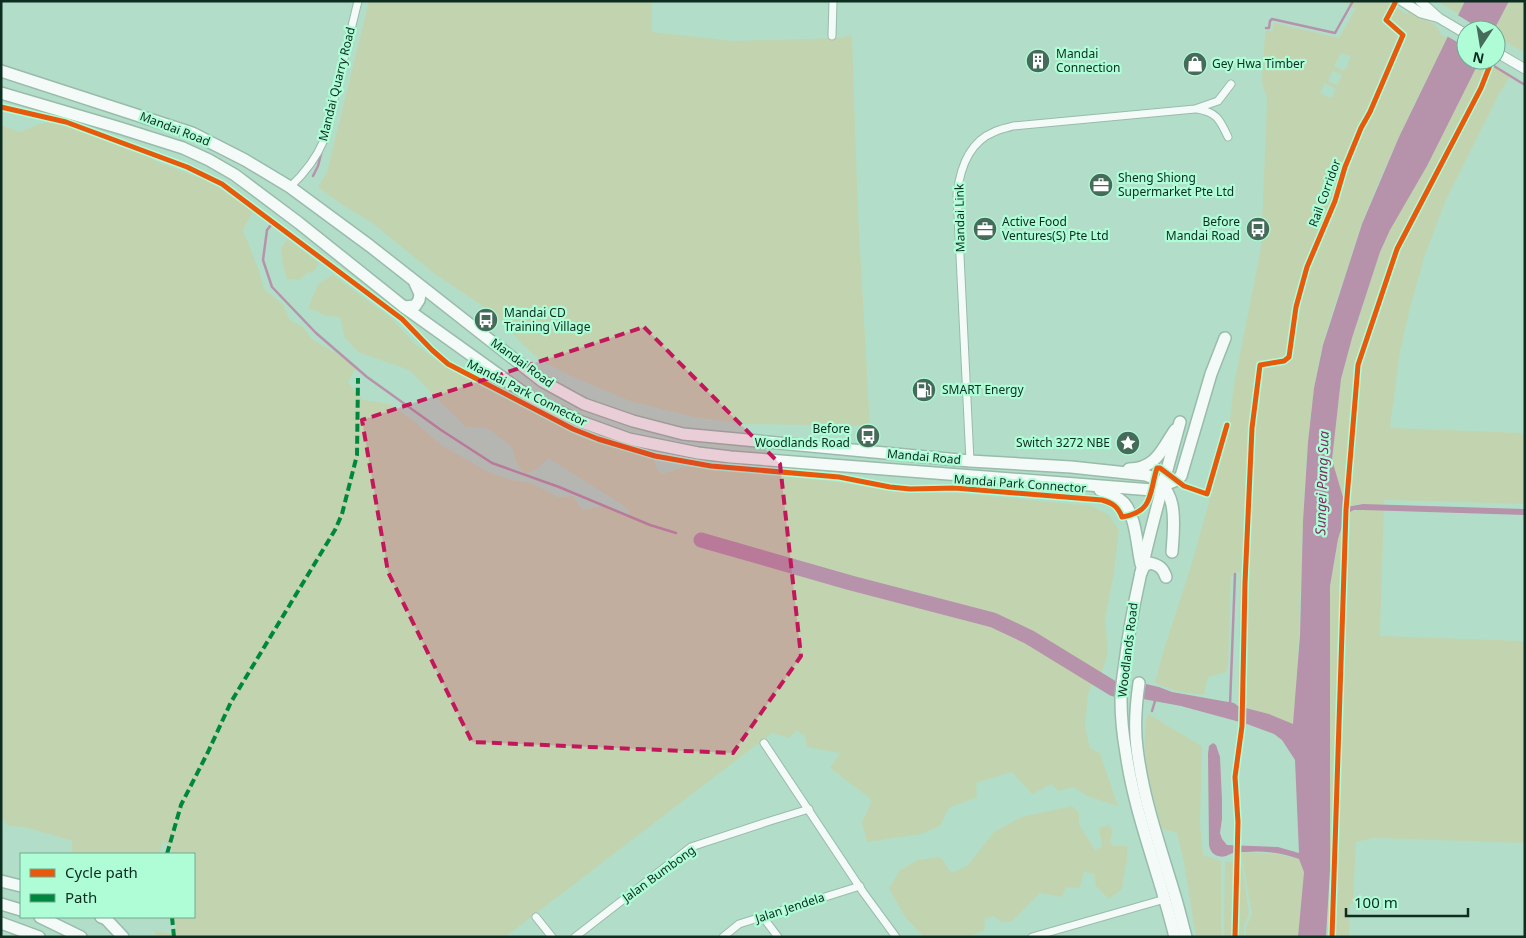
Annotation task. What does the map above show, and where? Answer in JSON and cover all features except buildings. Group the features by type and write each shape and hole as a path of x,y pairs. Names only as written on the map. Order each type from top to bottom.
{"main road":[{"name":"Mandai Road","path":"1,71 192,133 245,160 290,187 383,256 542,381 584,404 633,421 683,434 970,461 1107,470"},
{"name":"Mandai Road","path":"1,94 120,128 183,148 209,160 235,175 299,223 404,307 530,398 579,421 629,439 698,453 1088,486"},
{"path":"404,307 415,306 420,294 413,280"},
{"path":"1088,486 1152,490 1177,480 1183,471 1211,374 1225,338"},
{"name":"Woodlands Road","path":"1143,467 1151,463 1159,455 1180,422 1141,570 1132,613 1121,700 1125,751 1132,791 1175,937"},
{"path":"1107,470 1135,469 1154,464 1163,459 1174,443"},
{"path":"802,445 802,455 815,464"},
{"path":"1107,470 1146,475 1154,478 1162,486 1170,498 1174,513 1172,552"},
{"path":"1088,486 1112,495 1126,504 1135,527 1141,570"},
{"path":"1141,570 1150,563 1160,566 1166,577"},
{"name":"Woodlands Road","path":"1139,683 1136,747 1143,788 1186,937"},
{"path":"1,882 20,886"},
{"path":"1,904 20,910"},
{"path":"42,918 81,936"},
{"path":"104,918 123,937"},
{"path":"1,923 40,937"}],"street":[{"name":"Mandai Quarry Road","path":"290,187 311,164 324,140 358,1"},
{"path":"832,36 833,1"},
{"path":"1402,1 1421,13 1443,20"},
{"path":"1420,1 1456,28"},
{"path":"1506,58 1525,69"},
{"name":"Mandai Link","path":"970,461 958,194 959,178 963,165 969,155 978,143 992,132 1013,126 1195,109 1218,101 1231,84"},
{"name":"Mandai Link","path":"1195,109 1208,112 1217,117 1228,137"},
{"path":"764,743 896,937"},
{"name":"Jalan Bumbong","path":"575,937 691,847 809,809"},
{"name":"Jalan Jendela","path":"723,937 739,924 860,886"},
{"path":"1032,937 1165,899"},
{"path":"536,917 552,937"},
{"path":"763,917 778,937"}],"highlighted area":[{"path":"644,327 780,464 801,656 733,753 472,742 388,572 362,420"}],"green space":[{"path":"369,1 652,1 652,32 733,41 839,38 852,35 858,213 870,426 746,424 694,417 630,401 569,375 539,359 497,317 436,275 371,222 341,204 318,187 327,172"},
{"path":"1345,1 1385,1 1407,14 1410,10 1435,25 1440,34 1447,38 1392,153 1362,223 1322,348 1309,432 1293,725 1269,714 1238,706 1240,571 1231,577 1228,666 1226,672 1208,677 1204,695 1176,691 1155,683 1192,563 1228,434 1234,385 1261,248 1267,99 1262,83 1265,33 1267,30 1273,31 1274,23 1339,38 1356,8 1352,8","holes":["1341,53 1351,57 1344,71 1334,66","1333,71 1342,75 1337,85 1328,81","1325,83 1336,89 1331,98 1320,93"]},
{"path":"1436,1 1465,1 1459,14"},
{"path":"1509,1 1525,1 1524,52 1506,42 1506,20 1499,20"},
{"path":"1475,70 1503,70 1511,75 1499,94 1446,200 1424,258 1400,352 1390,428 1525,433 1525,504 1385,500 1384,505 1358,504 1345,507 1332,460 1341,379 1352,338 1380,252 1390,230 1427,166"},
{"path":"55,121 133,145 157,162 203,179 238,200 253,212 243,230 264,289 283,304 290,320 303,327 312,339 356,368 348,382 363,400 390,404 441,445 490,473 512,480 532,483 557,497 573,496 582,510 603,506 625,516 630,512 621,504 548,458 537,469 525,474 517,464 512,447 487,428 466,427 409,370 358,352 345,338 340,317 327,316 308,308 318,284 333,275 391,318 416,345 448,368 500,396 542,415 609,442 653,454 657,470 663,474 683,467 698,467 837,482 910,493 954,493 1092,506 1109,515 1119,530 1114,573 1105,619 1108,652 1101,676 1091,686 1088,695 1085,727 1090,748 1100,753 1118,806 1087,796 1074,787 1058,791 1052,784 1032,794 1012,772 976,783 977,797 949,808 940,826 921,834 867,842 862,822 872,800 830,768 840,753 807,747 805,736 796,731 789,738 772,733 505,937 157,937 154,930 176,935 173,918 195,918 195,853 172,853 171,846 163,841 160,853 72,853 72,841 26,827 8,826 1,817 1,125 19,132"},
{"path":"287,239 319,263 313,272 307,273 299,280 287,279 281,249"},
{"path":"1358,510 1384,510 1380,636 1525,641 1525,843 1374,838 1356,842 1353,904 1350,904 1349,937 1327,937 1330,870 1330,586 1338,539 1346,514"},
{"path":"1148,714 1202,746 1200,824 1203,855 1221,861 1221,937 1196,937 1177,833 1162,829 1151,786 1145,743 1145,728"},
{"path":"1072,806 1079,813 1079,824 1095,850 1102,847 1099,828 1109,825 1113,831 1110,842 1114,846 1127,846 1122,889 1109,899 1096,886 1094,874 1084,872 1080,888 1066,887 1062,897 1040,893 1012,921 1001,922 994,916 985,919 984,931 966,937 924,937 905,917 889,888 900,870 918,860 940,857 951,873 967,866 994,832 1021,817"},
{"path":"1241,852 1278,854 1299,859 1304,872 1298,937 1246,937 1246,927 1252,914"},
{"path":"1225,861 1242,865 1249,914 1244,926 1244,937 1224,937"}],"water":[{"name":"Sungei Pang Sua","path":"1465,1 1509,1 1499,20 1456,20 1456,70 1475,70 1427,166 1390,230 1380,252 1352,338 1341,379 1332,460 1346,507 1363,504 1525,509 1525,515 1363,510 1354,510 1346,514 1338,539 1330,586 1330,870 1326,937 1298,937 1304,872 1299,859 1259,851 1236,852 1220,857 1213,853 1209,845 1208,754 1209,746 1213,743 1216,745 1220,757 1222,819 1220,833 1222,839 1227,845 1278,847 1299,853 1295,760 1282,740 1274,734 1247,724 1181,706 1143,699 1146,684 1172,692 1234,703 1293,724 1300,635 1303,521 1308,442 1314,388 1323,345 1362,224 1399,137"}],"pier":[{"path":"1456,14 1466,20 1456,20 1456,41 1445,35"}],"waterway":[{"path":"1266,28 1269,28 1272,19 1335,33 1353,1"},
{"path":"1500,70 1525,85"},
{"path":"313,176 321,154"},
{"path":"271,225 267,230 263,260 272,287 316,333 367,377 441,430 492,463 559,487 650,525 676,533"},
{"path":"701,540 851,583 993,620 1029,637 1114,689"},
{"path":"1230,705 1235,574"},
{"path":"1152,711 1155,701"}],"marked path":[{"path":"167,853 181,805 231,702 335,530 342,514 357,455 358,378"},
{"path":"172,918 174,937"}],"cycle path":[{"name":"Rail Corridor","path":"1235,937 1238,822 1235,777 1242,726 1245,583 1252,428 1260,365 1284,361 1289,357 1296,307 1307,267 1335,201 1345,167 1361,128 1370,112 1403,35 1386,20 1395,3"},
{"path":"1332,937 1346,510 1358,365 1397,249 1481,88 1488,70"},
{"name":"Mandai Park Connector","path":"1,107 66,122 187,167 222,184 402,319 448,364 573,429 598,439 655,456 711,466 839,477 910,489 955,488 1102,500 1115,506 1122,517 1140,511 1145,506 1149,500 1157,468 1160,468 1184,486 1207,494 1227,425"}],"place":[{"name":"Mandai Connection","path":"1038,61"},
{"name":"Gey Hwa Timber","path":"1195,64"},
{"name":"Sheng Shiong Supermarket Pte Ltd","path":"1101,185"},
{"name":"Active Food Ventures(S) Pte Ltd","path":"985,229"},
{"name":"Before Mandai Road","path":"1258,229"},
{"name":"Mandai CD Training Village","path":"486,320"},
{"name":"SMART Energy","path":"924,390"},
{"name":"Before Woodlands Road","path":"868,436"},
{"name":"Switch 3272 NBE","path":"1128,443"}]}
